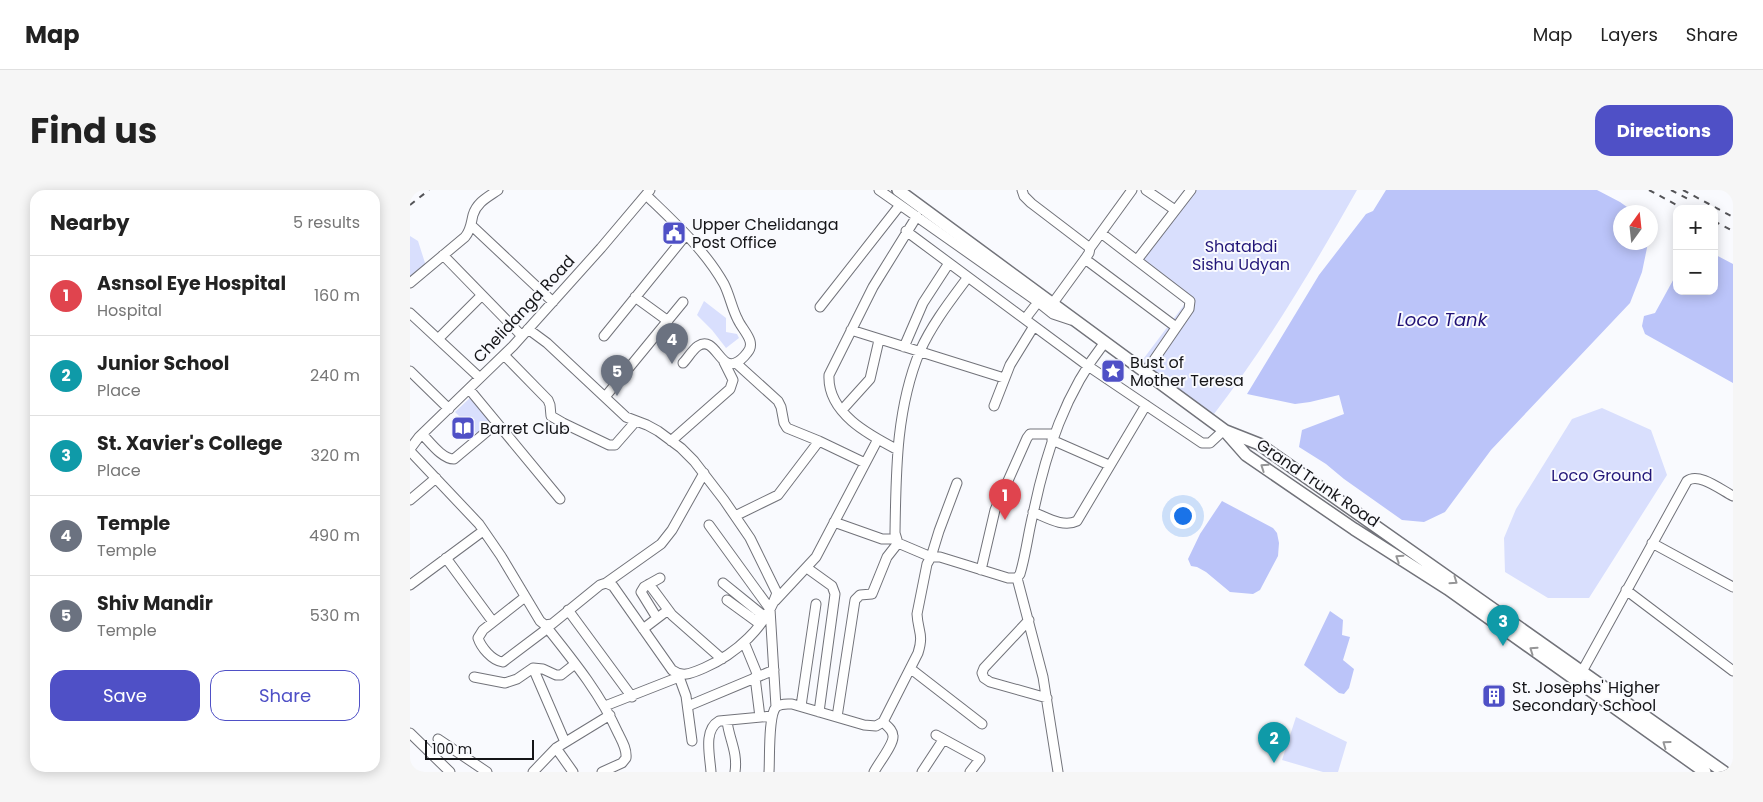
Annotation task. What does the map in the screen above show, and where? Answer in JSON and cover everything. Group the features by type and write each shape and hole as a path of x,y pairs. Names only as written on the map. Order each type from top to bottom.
{"main road":[{"name":"Grand Trunk Road","path":"902,191 1224,430 1246,455 1580,676 1705,772"},
{"path":"1224,430 1259,444 1580,676 1724,772"}],"street":[{"path":"410,283 466,237 478,205 498,190"},
{"path":"879,190 1053,314 1079,322"},
{"path":"1022,190 1024,196 1031,203 1090,248"},
{"path":"1053,303 1090,253 1090,248 1132,190"},
{"path":"1146,190 1175,210"},
{"path":"1137,260 1191,190"},
{"path":"648,193 716,272 738,320 750,338 752,344 750,350 736,363 724,362"},
{"name":"Chelidanga Road","path":"411,446 522,336 648,193"},
{"path":"820,308 900,205"},
{"path":"898,450 854,423 842,410 828,385 829,375 873,287 917,216"},
{"path":"472,225 553,302"},
{"path":"906,232 1088,366 1202,443 1210,443 1224,430"},
{"path":"1101,233 1190,301 1189,309 1145,373"},
{"path":"604,336 686,235"},
{"path":"443,255 522,336"},
{"path":"1085,259 1176,327"},
{"path":"904,347 924,303 949,262"},
{"path":"837,717 855,600 860,594 872,594 897,541 894,492 906,397 913,372 921,350 968,276"},
{"path":"438,339 482,295"},
{"path":"636,297 668,321"},
{"path":"605,397 683,302"},
{"path":"1025,320 1038,302"},
{"path":"410,313 480,378"},
{"path":"994,406 1014,357 1034,326"},
{"path":"528,328 548,343 626,417 647,425 681,448 704,473 750,538 775,586 778,593 768,613"},
{"path":"851,330 879,340 921,350 1004,378"},
{"path":"842,410 870,379 879,340"},
{"path":"1058,772 1047,698 1017,578 1022,568 1033,512 1053,437 1067,404 1088,366 1105,342"},
{"path":"671,441 730,389 733,380 724,362 711,346 706,344 700,344 683,363"},
{"path":"504,354 548,400 552,416 564,423 609,445 615,445 636,421"},
{"path":"736,363 778,401 784,424 787,428 865,463"},
{"path":"410,371 448,409"},
{"path":"469,389 560,499"},
{"path":"1033,512 1064,524 1071,524 1077,521 1146,406"},
{"path":"422,434 445,456 454,459 497,423"},
{"path":"981,570 995,510 1030,434 1035,433 1053,437 1109,465"},
{"path":"536,771 556,748 607,710 632,696 722,659 730,655 744,642 807,568 822,546 878,439"},
{"path":"735,516 778,495 819,441"},
{"path":"411,446 436,478 483,531 501,556 540,621 546,626 596,691 625,748 626,758 622,763 602,772"},
{"path":"525,597 483,630 478,638 479,642 494,660 498,662 506,660 546,626 552,624 600,585 606,583 661,544 672,530 704,473"},
{"path":"410,500 436,478"},
{"path":"1580,676 1684,486 1691,478 1704,480 1733,496"},
{"path":"711,772 710,734 714,724 719,721 760,717 774,712 783,703 801,706 864,724 876,726 883,722 910,669 921,642 922,635 917,622 917,614 927,564 957,483"},
{"path":"834,522 897,541 931,557 940,557 1008,578 1017,578"},
{"path":"709,525 768,613 774,670 774,712 769,772"},
{"path":"410,585 483,531"},
{"path":"1652,543 1733,587"},
{"path":"446,558 493,622"},
{"path":"807,568 832,586 836,594 819,712"},
{"path":"657,618 641,594 642,590 649,584 660,578"},
{"path":"606,583 613,586 672,670 679,676 688,706 692,741"},
{"path":"723,583 768,613"},
{"path":"649,584 668,610 722,659"},
{"path":"1626,590 1733,671"},
{"path":"727,600 768,613"},
{"path":"801,706 816,604"},
{"path":"568,610 632,696"},
{"path":"643,629 668,610"},
{"path":"1029,620 984,668 982,673 984,678 990,682 1047,698"},
{"path":"744,642 757,677 760,717"},
{"path":"474,678 505,683 517,679 533,668 560,675 575,664"},
{"path":"533,668 565,742"},
{"path":"910,669 982,724"},
{"path":"688,706 774,670"},
{"path":"727,720 728,731 736,753 735,772"},
{"path":"874,772 892,742 893,736 891,731 883,722"},
{"path":"410,734 450,772"},
{"path":"922,772 939,737 980,759 970,772"},
{"path":"438,739 487,772"},
{"path":"556,748 573,772"}],"green space":[{"name":"Shatabdi Sishu Udyan","path":"1191,190 1357,190 1289,305 1253,361 1214,414 1141,362 1190,297 1142,262"},
{"path":"410,236 418,241 426,266 410,280"},
{"path":"704,301 726,318 726,332 737,334 739,338 726,348 697,315"},
{"path":"472,396 494,420 477,434 455,412"},
{"name":"Loco Ground","path":"1602,408 1651,430 1667,475 1589,598 1548,598 1505,572 1504,538 1516,509 1572,419"},
{"path":"1296,717 1347,742 1338,772 1323,772 1282,760"}],"water":[{"name":"Loco Tank","path":"1386,190 1597,190 1624,205 1613,205 1613,250 1647,250 1642,272 1630,303 1491,450 1445,512 1424,522 1402,520 1326,464 1299,447 1302,430 1344,414 1339,395 1295,404 1247,394 1319,275 1366,214 1373,211"},
{"path":"1718,256 1733,264 1733,383 1645,334 1642,326 1644,316 1655,313 1673,280 1673,295 1718,295"},
{"path":"1222,501 1273,528 1277,533 1279,543 1278,556 1260,590 1253,594 1230,592 1206,572 1191,566 1188,559 1200,534"},
{"path":"1330,611 1343,620 1342,635 1350,637 1343,660 1354,669 1349,688 1344,694 1339,693 1304,665"}],"railway":[{"path":"410,205 429,190"},
{"path":"1649,190 1677,205"},
{"path":"1671,190 1688,199"},
{"path":"1683,190 1733,217"},
{"path":"1718,223 1733,231"}],"place":[{"name":"Upper Chelidanga Post Office","path":"674,233"},
{"name":"Temple","path":"672,364"},
{"name":"Bust of Mother Teresa","path":"1113,371"},
{"name":"Shiv Mandir","path":"617,396"},
{"name":"Barret Club","path":"463,428"},
{"name":"Asnsol Eye Hospital","path":"1005,520"},
{"name":"St. Xavier's College","path":"1503,646"},
{"name":"St. Josephs' Higher Secondary School","path":"1494,696"},
{"name":"Junior School","path":"1274,763"}]}
